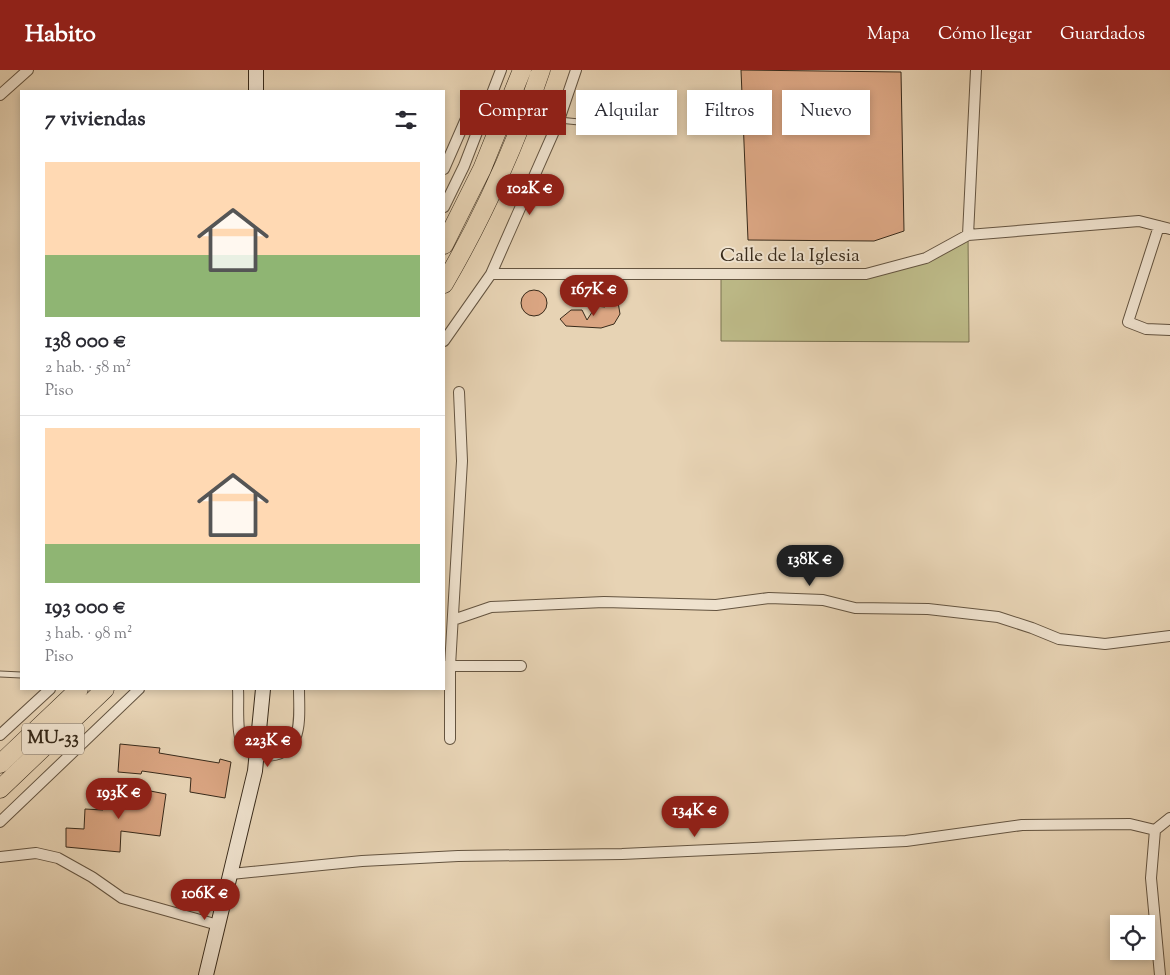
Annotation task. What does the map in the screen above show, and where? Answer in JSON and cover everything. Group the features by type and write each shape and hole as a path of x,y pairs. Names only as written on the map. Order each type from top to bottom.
{"highway":[{"path":"445,243 482,169 522,70"},
{"path":"445,282 485,206 523,119 541,70"},
{"name":"MU-33","path":"0,764 78,690"},
{"name":"MU-33","path":"0,789 104,690"}],"main road":[{"path":"256,70 256,90"},
{"path":"206,975 257,756 263,690"}],"street":[{"path":"0,95 28,70"},
{"path":"445,205 464,166 501,70"},
{"path":"566,98 576,70"},
{"path":"968,234 976,70"},
{"path":"445,166 460,132"},
{"path":"445,339 491,274 551,135"},
{"path":"445,141 456,141"},
{"path":"448,159 464,166"},
{"name":"Calle de la Iglesia","path":"491,274 866,274 926,258 968,234 1140,221 1170,229"},
{"path":"1159,226 1128,322 1146,328 1170,330"},
{"path":"450,738 447,666 453,620 462,460 459,392"},
{"path":"453,620 491,607 604,602 716,604 769,598 823,600 855,608 928,609 998,618 1032,628 1059,639 1105,644 1170,636"},
{"path":"447,666 521,666"},
{"path":"0,735 49,690"},
{"path":"0,822 138,690"},
{"path":"238,690 240,736 247,750 257,756 273,756 285,751 295,743 298,734 299,690"},
{"path":"1160,975 1151,878 1155,830 1170,818"},
{"path":"231,874 362,861 458,856 622,854 906,841 1022,825 1130,824 1155,830"},
{"path":"0,857 36,853 58,858 92,876 122,898 218,925"}],"lane":[{"path":"0,674 20,675"}],"shaded area":[{"path":"968,235 969,342 721,341 721,273 866,274 926,258"}],"building":[{"path":"741,70 901,72 904,231 874,241 748,240 744,135 772,135 772,90 742,90"},
{"path":"534,290 543,294 547,303 543,312 534,316 525,312 521,303 525,294"},
{"path":"611,297 618,302 620,314 614,324 601,328 566,326 560,319 571,310 582,310 587,320 596,306 605,307"},
{"path":"120,744 160,748 159,753 219,763 220,759 231,762 225,798 190,792 191,778 142,771 141,774 118,772"},
{"path":"105,788 145,790 166,794 160,836 121,831 120,852 66,847 66,828 84,829 85,809 103,810"}]}
